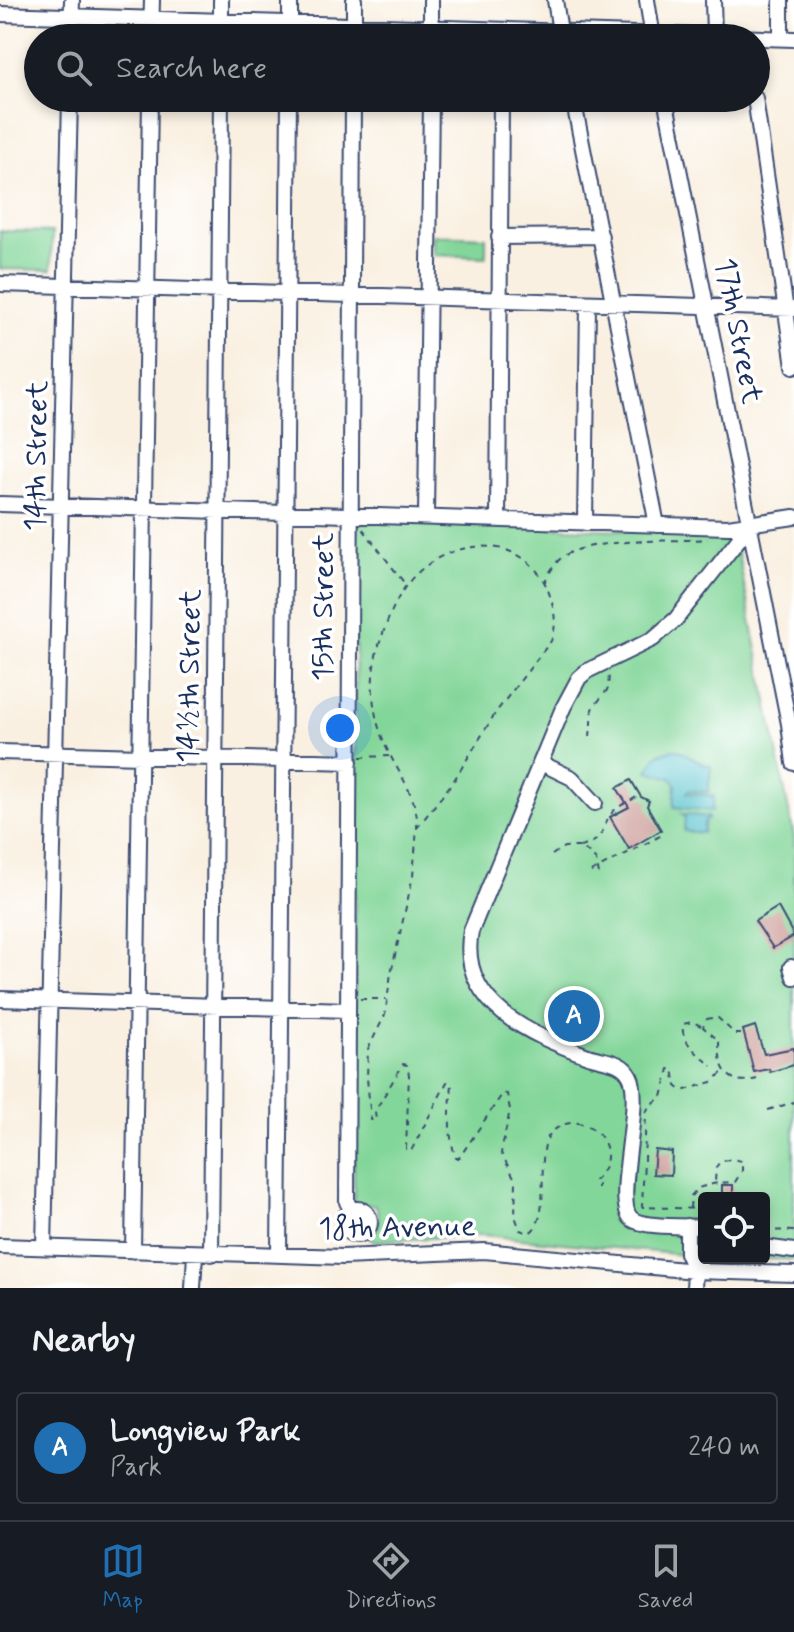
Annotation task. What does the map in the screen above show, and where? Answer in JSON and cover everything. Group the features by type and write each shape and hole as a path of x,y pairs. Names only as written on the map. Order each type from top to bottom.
{"street":[{"path":"72,0 72,24"},
{"path":"152,0 152,24"},
{"path":"221,0 222,24"},
{"path":"290,0 290,24"},
{"path":"354,0 354,24"},
{"path":"431,0 431,24"},
{"path":"555,0 559,24"},
{"path":"647,0 651,24"},
{"path":"713,0 714,24"},
{"path":"781,0 787,39"},
{"path":"0,14 242,24"},
{"name":"14th Street","path":"44,1247 70,112"},
{"path":"133,1251 150,112"},
{"name":"14½th Street","path":"193,1288 203,1254 212,1007 221,112"},
{"path":"279,1255 289,112"},
{"name":"15th Street","path":"352,1211 347,1202 347,1004 353,519 353,112"},
{"path":"426,517 431,112"},
{"path":"498,520 501,112"},
{"path":"576,112 657,525"},
{"name":"17th Street","path":"668,112 750,525 788,685 794,763"},
{"path":"757,112 790,309 794,366"},
{"path":"499,237 601,236"},
{"path":"0,284 790,309"},
{"path":"585,523 588,304"},
{"path":"0,504 285,512 353,519 426,517 728,527 794,517"},
{"path":"698,1227 634,1221 626,1211 633,1087 626,1071 612,1062 562,1045 508,1016 485,996 473,974 468,945 471,931 563,708 579,678 663,632 750,525"},
{"path":"0,752 285,761 350,760"},
{"path":"541,763 572,778 595,803"},
{"path":"0,999 212,1007 282,1008 347,1004"},
{"path":"687,1226 687,1253 695,1271"},
{"name":"18th Avenue","path":"0,1246 343,1257 484,1251 695,1271 794,1274"},
{"path":"770,1248 794,1251"},
{"path":"694,1288 699,1264"}],"path":[{"path":"353,519 406,585"},
{"path":"544,583 560,559 575,550 713,539"},
{"path":"417,828 453,782 496,712 555,632 555,613 544,583 517,556 497,547 476,546 443,555 424,567 406,585 387,623 373,664 372,698 391,756 417,811 417,828 413,876 385,1015 368,1049 371,1120 376,1120 375,1111 403,1064 407,1065 406,1149 411,1151 447,1082 452,1084 451,1143 456,1158 459,1158 503,1093 507,1094 510,1110 501,1153 516,1181 515,1216 520,1230 529,1233 536,1226 543,1194 545,1142 555,1129 580,1124 591,1127 601,1135 607,1159 602,1173 594,1181 598,1183 598,1188"},
{"path":"590,737 594,705 608,689 608,660"},
{"path":"350,760 391,756"},
{"path":"552,855 564,847 580,847 597,840 610,815 639,796"},
{"path":"591,872 664,834"},
{"path":"580,847 592,854 600,879"},
{"path":"347,1004 387,999"},
{"path":"703,1027 707,1019 717,1017 735,1034 741,1034"},
{"path":"712,1066 688,1045 681,1026 693,1022 719,1041 719,1062 724,1071 735,1078 757,1079"},
{"path":"698,1209 642,1207 647,1110 662,1097 669,1069 673,1069 676,1086 682,1091 712,1082 724,1071"},
{"path":"768,1110 794,1102"},
{"path":"690,1209 694,1191 715,1182 735,1182 742,1171 742,1161 731,1159 720,1162 716,1167 715,1182"},
{"path":"770,1230 794,1231"}],"green space":[{"path":"0,231 52,232 51,270 0,269"},
{"path":"433,235 486,237 486,257 433,255"},
{"path":"364,521 734,534 794,837 794,1260 770,1259 770,1192 698,1192 698,1256 482,1235 369,1239 378,1224 376,1206 354,1200 356,525"}],"water":[{"path":"673,749 711,766 708,792 689,790 687,793 714,796 712,811 674,807 676,784 671,778 648,771 657,755"},
{"path":"682,814 708,817 703,833 684,831 685,817"}],"building":[{"path":"631,780 641,797 649,801 647,806 661,830 629,849 610,817 629,807 617,788"},
{"path":"778,907 794,936 773,948 755,921"},
{"path":"755,1026 764,1054 794,1048 794,1065 770,1072 769,1069 754,1072 743,1030"},
{"path":"655,1150 672,1152 671,1175 653,1174"},
{"path":"722,1185 733,1185 733,1192 722,1192"}],"place":[{"name":"Longview Park","path":"574,1016"}]}
